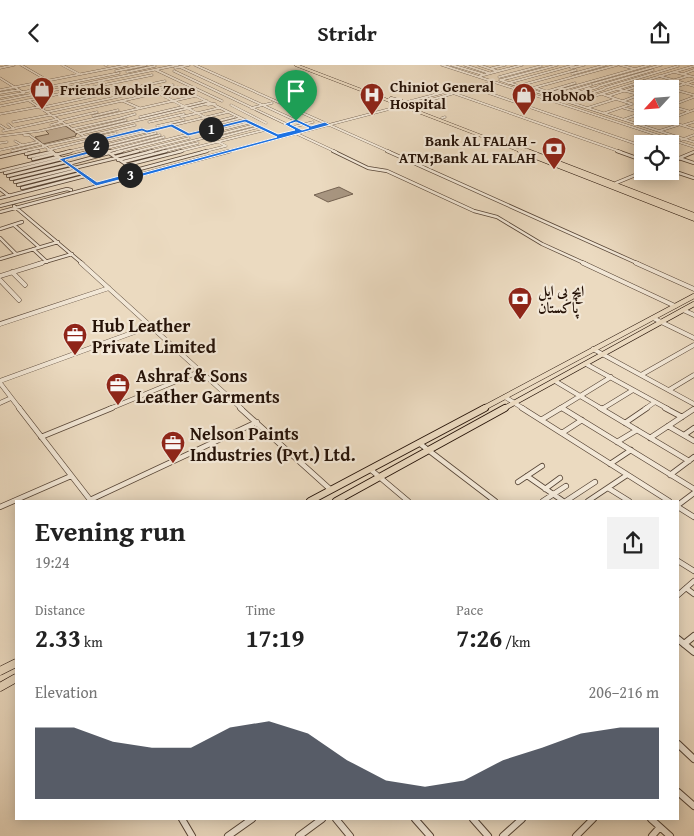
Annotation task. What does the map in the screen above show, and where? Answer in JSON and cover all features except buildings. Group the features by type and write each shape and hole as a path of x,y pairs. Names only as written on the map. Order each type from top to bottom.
{"main road":[{"path":"296,65 395,105 440,119 679,207 694,215"},
{"path":"305,65 407,102 440,119 670,212 694,219"},
{"path":"395,105 402,101"},
{"path":"406,107 412,105"},
{"path":"312,500 694,296"},
{"path":"338,500 694,304"},
{"path":"0,671 15,664"},
{"path":"0,687 15,679"}],"street":[{"path":"0,68 14,65"},
{"path":"21,65 54,84"},
{"path":"62,65 103,91"},
{"path":"114,70 117,65"},
{"path":"21,92 54,84 89,81 114,70 146,65"},
{"path":"164,65 169,67"},
{"path":"0,95 54,84 89,81 114,70 133,67 156,68 188,65"},
{"path":"442,65 455,67 490,81"},
{"path":"447,65 582,110 694,144"},
{"path":"455,67 466,65 490,73"},
{"path":"479,65 498,71"},
{"path":"483,66 489,65"},
{"path":"490,69 505,65"},
{"path":"481,75 511,66 522,65"},
{"path":"499,77 540,65 550,67"},
{"path":"412,105 558,65"},
{"path":"508,83 572,66 584,65"},
{"path":"524,85 595,65"},
{"path":"529,88 605,65"},
{"path":"535,88 615,65 639,65"},
{"path":"552,93 649,65"},
{"path":"559,95 660,65"},
{"path":"565,97 672,65 685,68"},
{"path":"165,70 177,66 310,127"},
{"path":"184,69 197,66 693,287"},
{"path":"511,66 528,73"},
{"path":"519,83 549,75 572,66 633,83"},
{"path":"629,66 640,71 674,80 688,76"},
{"path":"572,99 678,66"},
{"path":"646,80 692,66"},
{"path":"21,92 54,84 89,81 114,70 133,67 278,136"},
{"path":"89,81 101,84 156,68 165,70 300,130"},
{"path":"156,68 222,101"},
{"path":"114,70 146,72"},
{"path":"502,70 519,75"},
{"path":"682,74 694,70"},
{"path":"75,91 81,90 89,81 108,71"},
{"path":"174,71 225,95 230,100 259,111 294,132 368,167 387,171 474,211 496,217 542,244 674,306"},
{"path":"193,74 204,71"},
{"path":"536,71 632,104 604,113"},
{"path":"674,72 694,77"},
{"path":"127,82 152,75"},
{"path":"190,78 199,76"},
{"path":"0,78 21,92 28,100 138,173"},
{"path":"176,79 183,78"},
{"path":"134,79 141,82"},
{"path":"196,81 205,79"},
{"path":"89,81 98,92"},
{"path":"106,83 122,81 137,84"},
{"path":"3,118 0,114 64,103 86,95 109,93 165,81"},
{"path":"407,102 490,81 497,81 546,93 604,113 621,121 634,123"},
{"path":"514,81 529,88 541,89 569,81"},
{"path":"679,81 687,83 693,92"},
{"path":"679,86 694,81"},
{"path":"117,82 122,86"},
{"path":"208,87 222,82"},
{"path":"106,83 114,89"},
{"path":"111,83 135,97"},
{"path":"126,92 169,83"},
{"path":"546,93 575,83"},
{"path":"587,83 613,90"},
{"path":"571,103 633,83"},
{"path":"101,84 106,89"},
{"path":"49,113 74,109 114,96 173,85"},
{"path":"225,95 231,85"},
{"path":"143,86 241,136"},
{"path":"0,106 85,87"},
{"path":"85,87 91,93"},
{"path":"84,109 95,103 108,104 176,87"},
{"path":"683,87 693,92"},
{"path":"156,92 180,88"},
{"path":"229,90 239,88"},
{"path":"474,88 634,143"},
{"path":"608,96 634,88"},
{"path":"0,95 49,89"},
{"path":"541,89 546,93 578,101"},
{"path":"576,89 595,96"},
{"path":"617,89 634,92"},
{"path":"21,92 71,90 82,95"},
{"path":"71,90 76,95"},
{"path":"81,90 95,103"},
{"path":"163,96 184,90"},
{"path":"562,90 588,98"},
{"path":"679,90 693,92"},
{"path":"679,91 693,92"},
{"path":"679,91 693,92"},
{"path":"163,96 187,92"},
{"path":"684,92 693,92"},
{"path":"679,101 693,92"},
{"path":"109,93 139,108"},
{"path":"140,117 257,93"},
{"path":"454,93 634,156"},
{"path":"168,99 191,94"},
{"path":"52,95 58,101"},
{"path":"133,113 139,108 195,95"},
{"path":"17,137 29,132 69,127 121,117 199,97"},
{"path":"623,101 634,97"},
{"path":"69,127 122,112 133,113 158,110 203,99"},
{"path":"582,110 616,99"},
{"path":"31,143 25,140 14,123 32,119 68,105 121,100"},
{"path":"244,104 270,102 251,108"},
{"path":"64,103 74,109 84,109 99,118"},
{"path":"80,134 211,103"},
{"path":"108,104 122,112"},
{"path":"231,105 266,123"},
{"path":"262,113 284,105"},
{"path":"0,209 16,207 395,105"},
{"path":"51,125 88,111 111,106"},
{"path":"151,106 184,123"},
{"path":"621,121 642,113 623,107"},
{"path":"60,121 115,108"},
{"path":"153,124 220,108"},
{"path":"259,111 269,108"},
{"path":"679,108 690,112"},
{"path":"23,110 28,113"},
{"path":"26,128 118,110"},
{"path":"156,126 224,110"},
{"path":"149,122 193,111"},
{"path":"99,147 128,136 228,112"},
{"path":"679,116 694,112"},
{"path":"133,113 160,129"},
{"path":"115,114 147,132"},
{"path":"210,120 233,114"},
{"path":"262,120 281,114"},
{"path":"214,122 237,116"},
{"path":"278,120 288,117"},
{"path":"218,124 241,118"},
{"path":"29,132 22,124 32,119"},
{"path":"76,132 126,120"},
{"path":"18,185 166,144 199,132 246,121"},
{"path":"288,125 296,121"},
{"path":"293,127 313,122"},
{"path":"683,126 694,122"},
{"path":"204,134 250,123"},
{"path":"288,125 300,123"},
{"path":"8,124 14,129"},
{"path":"0,209 326,124"},
{"path":"679,124 694,129"},
{"path":"9,148 14,152 24,153 135,125"},
{"path":"116,158 145,153 255,125"},
{"path":"642,125 656,132 694,144"},
{"path":"656,132 675,125"},
{"path":"1,128 4,126 8,130"},
{"path":"172,126 203,145"},
{"path":"1,128 8,130 36,127 38,131"},
{"path":"89,140 138,127"},
{"path":"213,139 260,127"},
{"path":"0,157 14,152 45,148 142,129"},
{"path":"127,165 265,130"},
{"path":"152,131 168,140"},
{"path":"138,173 188,156 226,146 199,132"},
{"path":"656,132 684,139 694,144"},
{"path":"1,171 30,164 34,161 156,133"},
{"path":"0,136 29,135 96,184"},
{"path":"0,177 58,157 160,135"},
{"path":"680,140 694,135"},
{"path":"128,136 144,146"},
{"path":"109,153 188,136"},
{"path":"11,179 164,137"},
{"path":"16,141 22,145"},
{"path":"0,143 7,142"},
{"path":"0,150 37,142"},
{"path":"161,142 188,156"},
{"path":"123,162 198,143"},
{"path":"29,157 45,148"},
{"path":"137,148 154,158"},
{"path":"679,158 694,152"},
{"path":"24,153 34,161"},
{"path":"679,158 694,163"},
{"path":"30,164 55,184"},
{"path":"6,175 67,164"},
{"path":"15,182 75,169"},
{"path":"1,171 26,192"},
{"path":"679,172 694,177"},
{"path":"22,188 81,173"},
{"path":"0,198 85,176"},
{"path":"616,183 634,176"},
{"path":"0,189 9,196"},
{"path":"16,207 70,190"},
{"path":"0,194 5,193"},
{"path":"16,207 109,287 331,490"},
{"path":"0,229 22,222"},
{"path":"14,225 39,247"},
{"path":"0,238 16,254"},
{"path":"0,259 58,242"},
{"path":"32,249 47,262"},
{"path":"0,276 72,254"},
{"path":"12,272 26,285"},
{"path":"0,280 20,300"},
{"path":"0,323 109,287"},
{"path":"683,310 694,315"},
{"path":"653,318 694,338"},
{"path":"90,500 0,382 150,326"},
{"path":"641,375 694,345"},
{"path":"593,349 694,404"},
{"path":"586,364 682,417"},
{"path":"41,437 201,371"},
{"path":"669,390 694,375"},
{"path":"541,420 611,377"},
{"path":"554,381 689,461"},
{"path":"602,409 633,390"},
{"path":"505,397 667,500"},
{"path":"0,403 11,398"},
{"path":"625,423 655,402"},
{"path":"562,408 694,491 679,506"},
{"path":"650,438 693,410"},
{"path":"562,433 582,420"},
{"path":"93,500 257,422"},
{"path":"668,426 694,441"},
{"path":"684,435 694,429"},
{"path":"617,442 637,430"},
{"path":"419,443 494,500"},
{"path":"610,464 631,450"},
{"path":"670,475 694,457"},
{"path":"518,482 542,466"},
{"path":"370,469 407,500"},
{"path":"16,500 71,475"},
{"path":"590,500 627,475"},
{"path":"527,476 562,500"},
{"path":"545,489 560,478"},
{"path":"566,500 595,482"},
{"path":"544,500 566,486"},
{"path":"608,488 627,500"},
{"path":"0,507 15,500"},
{"path":"679,508 694,517"},
{"path":"679,562 694,571"},
{"path":"679,594 694,581"},
{"path":"686,588 694,594"},
{"path":"684,645 694,636"},
{"path":"679,640 694,652"},
{"path":"679,745 694,759"},
{"path":"679,793 694,806"},
{"path":"183,820 192,836"},
{"path":"228,836 251,820"},
{"path":"299,836 321,820"},
{"path":"337,820 350,836"},
{"path":"416,820 430,836"},
{"path":"474,820 488,836"},
{"path":"504,836 521,820"},
{"path":"576,836 590,820"},
{"path":"652,820 670,836"},
{"path":"652,836 660,827"}],"shaded area":[{"path":"64,125 77,134 76,136 43,144 35,137 49,134 45,130"},
{"path":"339,187 353,194 328,202 314,195"}],"place":[{"name":"Friends Mobile Zone","path":"42,110"},
{"name":"Chiniot General Hospital","path":"372,116"},
{"name":"HobNob","path":"524,116"},
{"name":"Bank AL FALAH - ATM;Bank AL FALAH","path":"554,170"},
{"name":"ایچ بی ایل پاکستان","path":"520,320"},
{"name":"Hub Leather Private Limited","path":"75,356"},
{"name":"Ashraf & Sons Leather Garments","path":"118,406"},
{"name":"Nelson Paints Industries (Pvt.) Ltd.","path":"173,464"}],"route":[{"path":"246,121 278,136 300,130 286,124 296,121 310,127 325,123 328,125 141,175 138,173 96,184 61,159 102,149 92,142 142,129 147,132 172,126 188,135 246,121"}]}
